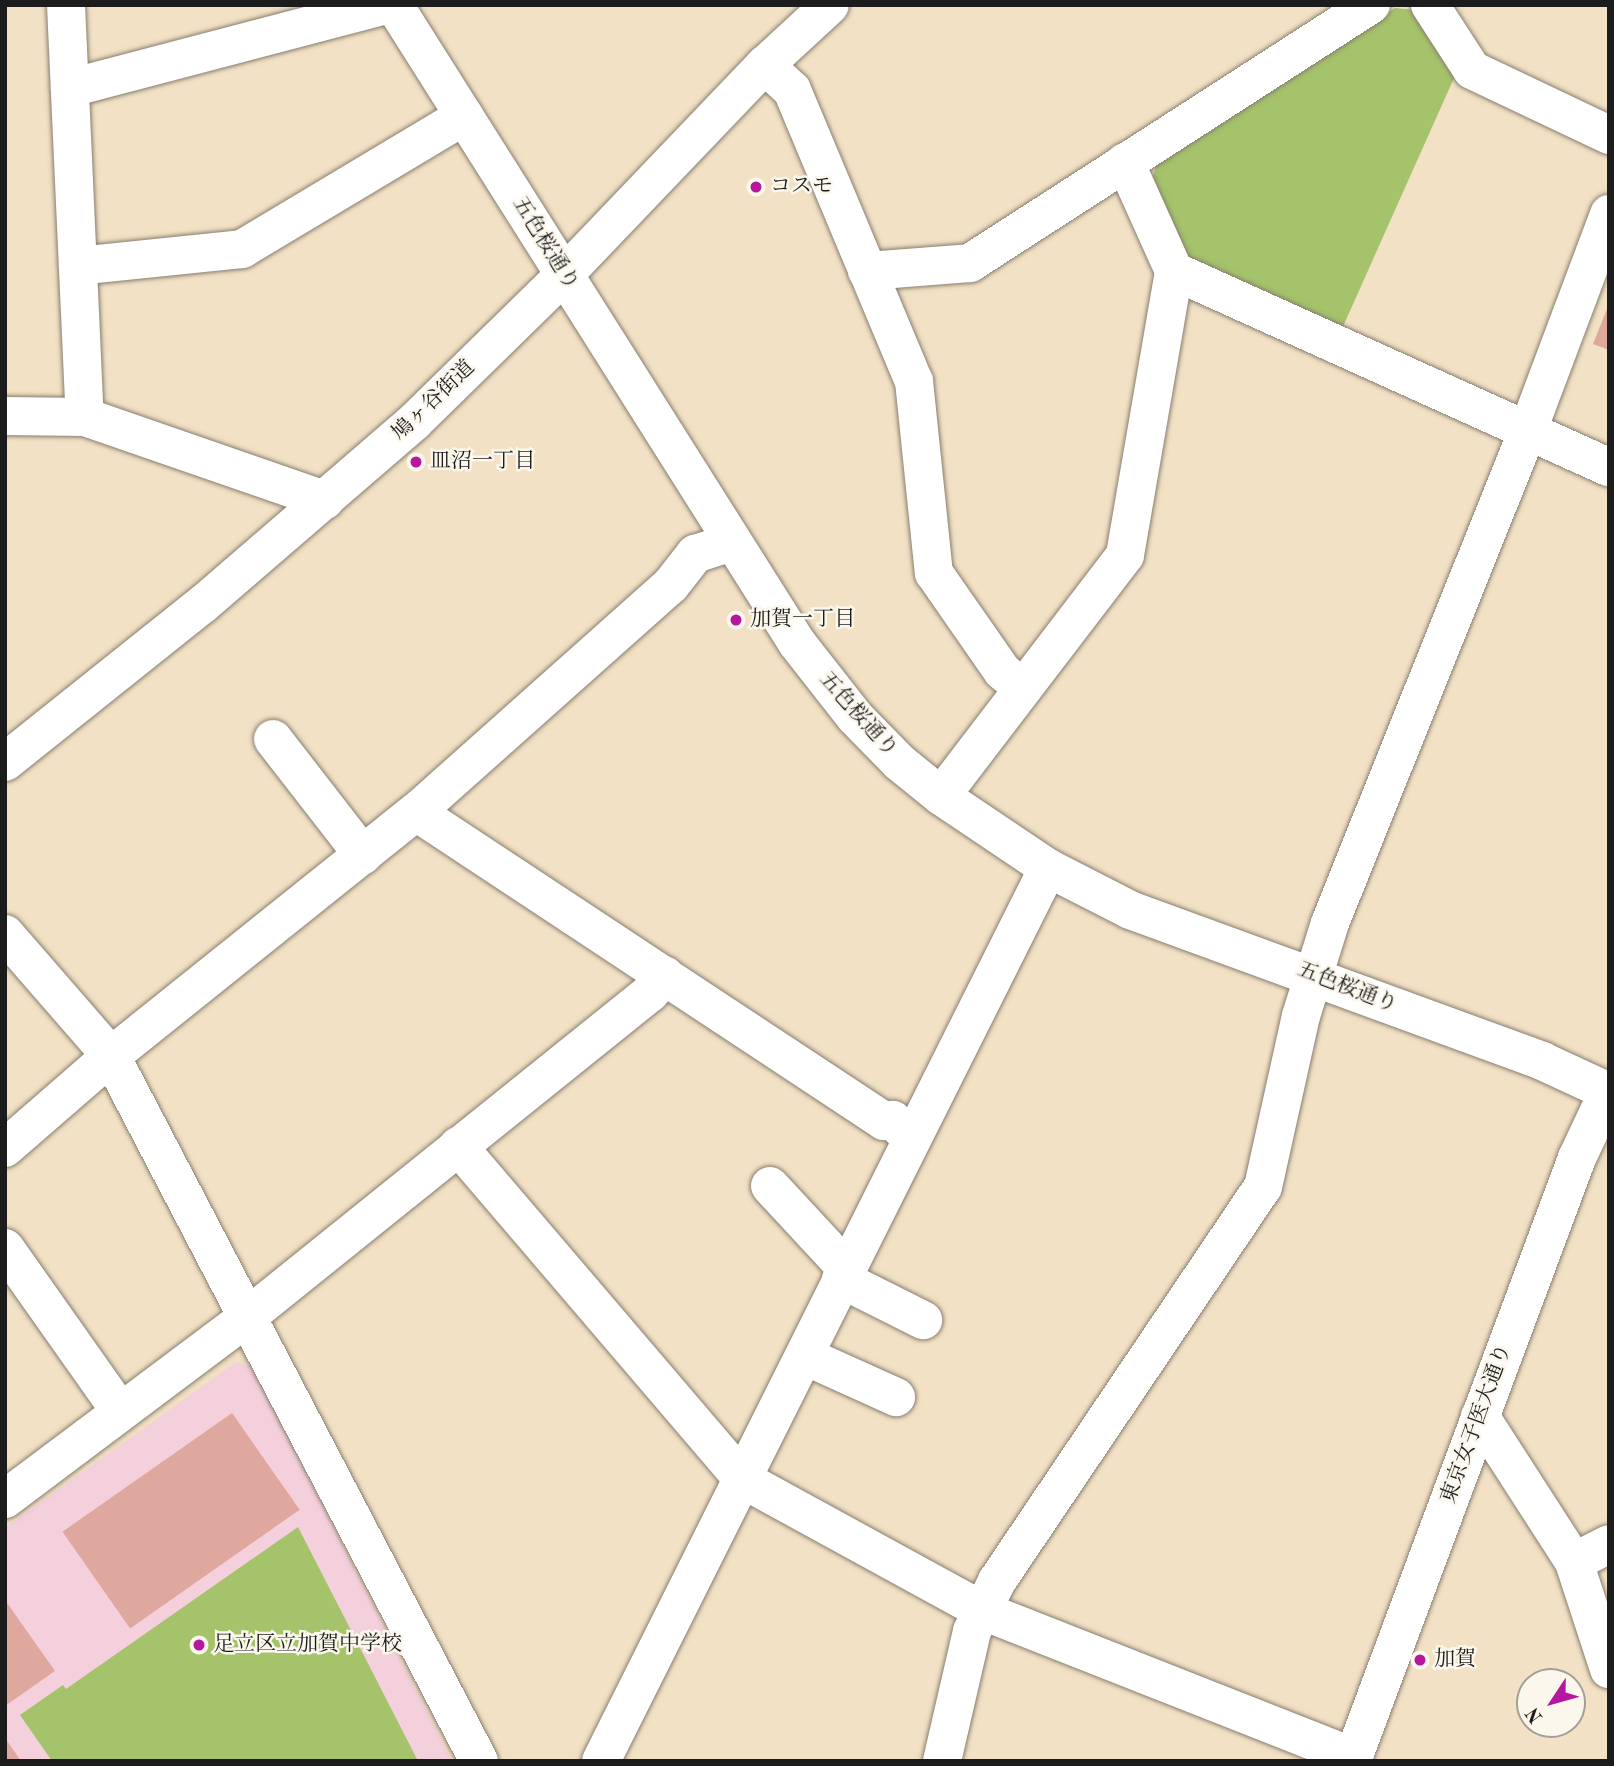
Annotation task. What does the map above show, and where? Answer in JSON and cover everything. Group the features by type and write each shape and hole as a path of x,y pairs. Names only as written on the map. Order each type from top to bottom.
{"street":[{"path":"66,5 85,417"},
{"path":"70,88 386,5"},
{"name":"五色桜通り","path":"394,5 797,643 855,717 941,796 1048,868 1130,910 1542,1062 1608,1091"},
{"name":"鳩ヶ谷街道","path":"5,762 202,606 414,422 564,275 765,65 830,5"},
{"path":"867,271 970,263 1371,5"},
{"path":"1430,5 1472,70 1609,135"},
{"path":"765,65 792,90 914,381 934,573 1002,671 1021,687"},
{"path":"78,266 242,249 464,116"},
{"path":"941,796 1021,687 1125,555 1174,271 1125,162"},
{"path":"942,1761 972,1631 997,1580 1263,1187 1314,976 1330,923 1528,430 1609,215"},
{"path":"1174,271 1609,467"},
{"path":"5,416 85,417 325,500"},
{"path":"5,1148 111,1056 416,812 670,586 695,554 731,542"},
{"path":"273,739 363,855"},
{"path":"416,812 884,1121 893,1120 911,1139"},
{"path":"601,1761 1048,868"},
{"path":"5,934 111,1056 479,1761"},
{"path":"5,1499 247,1317 665,976"},
{"name":"東京女子医大通り","path":"1353,1759 1577,1158 1608,1091"},
{"path":"458,1146 742,1479 983,1611 1353,1759"},
{"path":"770,1186 844,1273 923,1320"},
{"path":"5,1248 120,1411"},
{"path":"805,1356 896,1397"},
{"path":"1480,1416 1574,1562 1609,1669"},
{"path":"1574,1562 1609,1544"}],"shaded area":[{"name":"足立区立加賀中学校","path":"236,1362 252,1366 452,1761 5,1761 5,1528"}],"green space":[{"path":"1395,8 1414,10 1454,78 1341,331 1185,256 1153,176 1157,163"},
{"path":"298,1527 418,1761 52,1761 20,1715 63,1685 66,1689"}],"building":[{"path":"1609,304 1609,350 1593,344"},
{"path":"232,1413 300,1510 130,1628 62,1532"},
{"path":"5,1600 55,1671 5,1706"},
{"path":"5,1738 21,1761 5,1761"}],"place":[{"name":"コスモ","path":"756,187"},
{"name":"皿沼一丁目","path":"416,462"},
{"name":"加賀一丁目","path":"736,620"},
{"name":"足立区立加賀中学校","path":"199,1645"},
{"name":"加賀","path":"1420,1660"}]}
